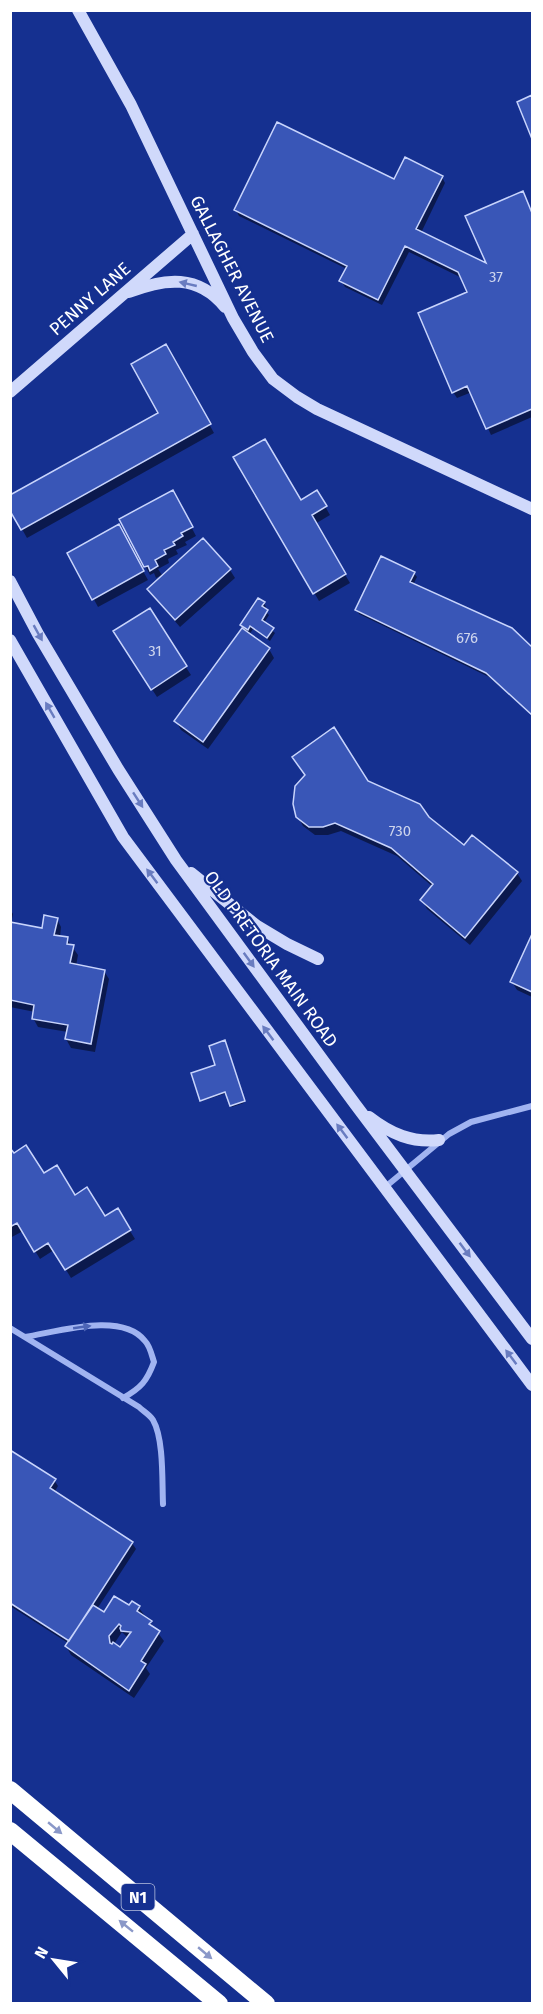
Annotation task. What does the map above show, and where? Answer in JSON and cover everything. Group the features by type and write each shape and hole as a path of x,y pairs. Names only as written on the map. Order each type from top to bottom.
{"highway":[{"name":"N1","path":"10,1790 266,2004"},
{"name":"N1","path":"10,1831 219,2004"}],"main road":[{"name":"GALLAGHER AVENUE","path":"78,10 131,105 233,318 253,352 273,379 317,409 532,509"},
{"name":"PENNY LANE","path":"10,392 193,234"},
{"path":"121,295 153,283 179,281 199,286 218,299 233,318"},
{"name":"OLD PRETORIA MAIN ROAD","path":"10,581 38,634 118,769 176,860 404,1170 532,1339"},
{"path":"10,640 123,837 532,1385"},
{"path":"176,860 257,926 318,958"},
{"path":"355,1104 385,1129 402,1137 421,1141 440,1140"}],"street":[{"path":"384,1188 440,1140 471,1122 532,1106"},
{"path":"24,1337 115,1324 132,1330 146,1341 154,1362 138,1390 123,1398"},
{"path":"10,1328 139,1407 153,1420 159,1440 162,1465 163,1504"}],"building":[{"path":"532,95 532,139 517,102"},
{"path":"277,122 394,179 405,157 443,176 416,229 486,263 465,216 523,191 532,213 532,409 486,429 467,386 452,393 418,313 467,292 458,272 405,246 378,300 339,281 347,266 234,210"},
{"path":"166,344 211,424 21,530 10,511 10,495 158,413 131,364"},
{"path":"265,439 301,500 317,490 327,506 312,515 346,574 313,594 233,457"},
{"path":"173,490 193,527 181,533 183,536 173,542 175,545 164,550 166,554 155,560 158,566 150,571 148,566 144,567 119,519"},
{"path":"119,524 144,571 92,600 67,553"},
{"path":"203,538 231,569 175,620 147,589"},
{"path":"381,556 415,572 410,582 512,628 532,647 532,715 486,673 355,610"},
{"path":"258,598 265,602 262,606 268,610 262,620 274,628 267,638 250,626 248,630 240,625"},
{"path":"150,608 187,666 151,690 113,631"},
{"path":"242,628 270,648 203,742 174,721"},
{"path":"334,727 368,781 420,804 429,817 464,845 472,835 518,872 465,938 420,900 433,884 391,848 335,823 323,827 309,827 296,817 293,804 295,786 305,775 292,757"},
{"path":"44,915 58,918 54,935 68,937 67,944 74,945 70,963 105,970 91,1044 65,1039 68,1025 32,1019 34,1005 10,1000 10,922 42,928"},
{"path":"532,934 532,992 510,982"},
{"path":"225,1040 245,1101 230,1106 225,1092 200,1101 191,1073 215,1065 209,1046"},
{"path":"26,1145 44,1173 57,1165 75,1195 87,1187 105,1216 118,1208 131,1230 65,1270 48,1243 34,1252 17,1223 10,1227 10,1148 14,1153"},
{"path":"10,1450 56,1479 50,1488 133,1542 69,1641 10,1603"},
{"path":"114,1596 129,1605 132,1601 140,1606 137,1611 152,1621 149,1624 160,1631 141,1661 146,1664 129,1691 65,1646 93,1605 104,1612","holes":["119,1624 121,1631 131,1632 120,1647 113,1642 110,1643 109,1636"]}]}
